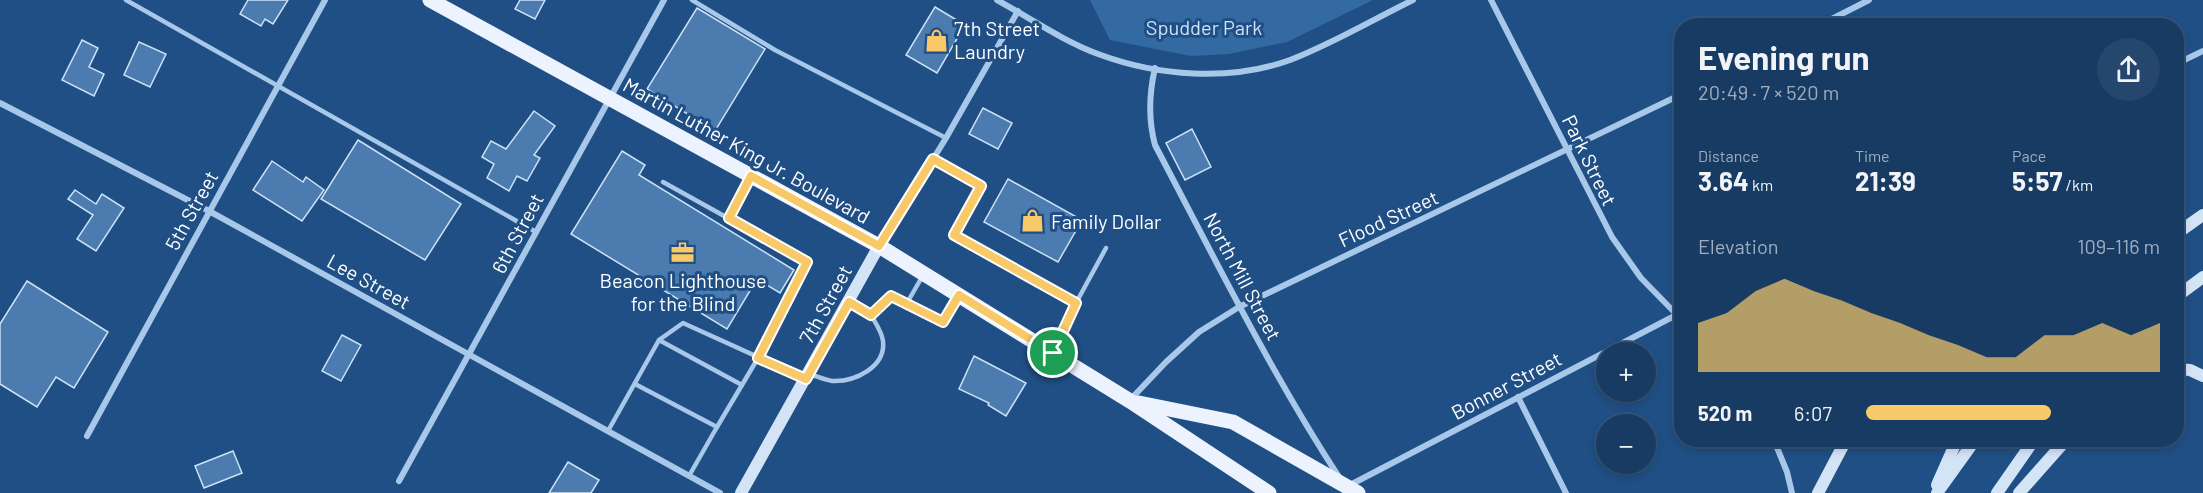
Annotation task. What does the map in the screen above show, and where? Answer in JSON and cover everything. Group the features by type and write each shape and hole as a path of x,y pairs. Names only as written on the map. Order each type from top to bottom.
{"main road":[{"name":"Martin Luther King Jr. Boulevard","path":"430,0 879,246 1130,401 1269,493"},
{"name":"Martin Luther King Jr. Boulevard","path":"1130,401 1233,422 1352,490"}],"street":[{"name":"5th Street","path":"87,436 325,0"},
{"name":"6th Street","path":"399,481 663,0"},
{"path":"997,0 1098,54 1155,68 1213,74 1240,72 1277,64 1317,48 1413,0"},
{"name":"Park Street","path":"1491,0 1603,223 1622,253 1648,286 1674,310"},
{"path":"1834,18 1869,0"},
{"name":"7th Street","path":"741,493 879,246 946,138 1018,11"},
{"path":"2184,60 2203,51"},
{"name":"North Mill Street","path":"1155,68 1150,91 1155,145 1239,307 1316,441 1352,490"},
{"name":"Flood Street","path":"1130,401 1166,362 1199,332 1239,307 1674,98"},
{"name":"Lee Street","path":"0,103 209,211 720,493"},
{"path":"2184,228 2203,215"},
{"path":"2184,291 2203,277"},
{"name":"Bonner Street","path":"1352,490 1518,397 1674,318"},
{"path":"2184,370 2203,376"},
{"path":"1518,397 1566,493"},
{"path":"1777,447 1787,472 1792,493"},
{"path":"1818,493 1842,447"},
{"path":"1935,493 1953,447"},
{"path":"1935,493 1970,447"},
{"path":"1997,493 2029,447"},
{"path":"2019,493 2060,447"}],"lane":[{"path":"126,0 536,232"},
{"path":"692,0 775,50 946,138"},
{"path":"933,159 981,186 954,235 1076,303"},
{"path":"729,218 751,176"},
{"path":"663,182 807,262 758,358 689,476"},
{"path":"1053,353 1076,303 1106,248"},
{"path":"907,303 924,274"},
{"path":"871,315 891,296 943,322 959,295"},
{"path":"608,431 659,340 683,322 758,358 808,376 831,381 851,378 872,368 882,355 883,339 871,315 849,302"},
{"path":"659,340 742,385"},
{"path":"635,384 717,427"}],"green space":[{"name":"Spudder Park","path":"1090,0 1373,0 1287,42 1229,54 1191,56 1110,40"}],"building":[{"path":"248,0 288,0 273,24 265,19 261,26 240,14"},
{"path":"520,0 545,0 535,19 515,9"},
{"name":"7th Street Laundry","path":"935,7 965,25 937,73 906,55"},
{"path":"697,8 765,49 715,131 647,89"},
{"path":"82,40 98,48 89,67 104,74 94,96 62,80"},
{"path":"139,42 166,54 150,87 124,75"},
{"path":"983,108 1012,123 998,149 969,134"},
{"path":"534,111 555,126 534,155 540,158 527,181 517,176 509,191 487,178 494,164 482,157 491,141 506,149"},
{"path":"1192,129 1211,167 1185,180 1166,143"},
{"path":"358,140 461,204 425,260 321,199"},
{"name":"Beacon Lighthouse for the Blind","path":"622,151 645,165 639,175 794,270 780,293 757,279 727,329 571,234"},
{"path":"272,161 303,182 306,177 324,190 302,221 253,190"},
{"name":"Family Dollar","path":"1008,179 1082,220 1058,262 984,222"},
{"path":"75,190 96,204 102,194 124,208 96,251 77,239 93,215 68,199"},
{"path":"27,281 108,332 74,388 56,377 37,407 0,384 0,324"},
{"path":"342,335 361,345 341,381 322,371"},
{"path":"974,356 1026,383 1006,416 988,405 989,403 959,389"},
{"path":"233,451 242,473 204,488 195,466"},
{"path":"568,462 599,480 591,493 549,493"}],"place":[{"name":"7th Street Laundry","path":"936,40"},
{"name":"Family Dollar","path":"1033,221"},
{"name":"Beacon Lighthouse for the Blind","path":"683,252"}],"route":[{"path":"933,159 981,186 954,235 1076,303 1053,353 959,295 943,322 891,296 871,315 849,302 806,379 758,358 807,262 729,218 751,176 879,246 933,159"}]}
